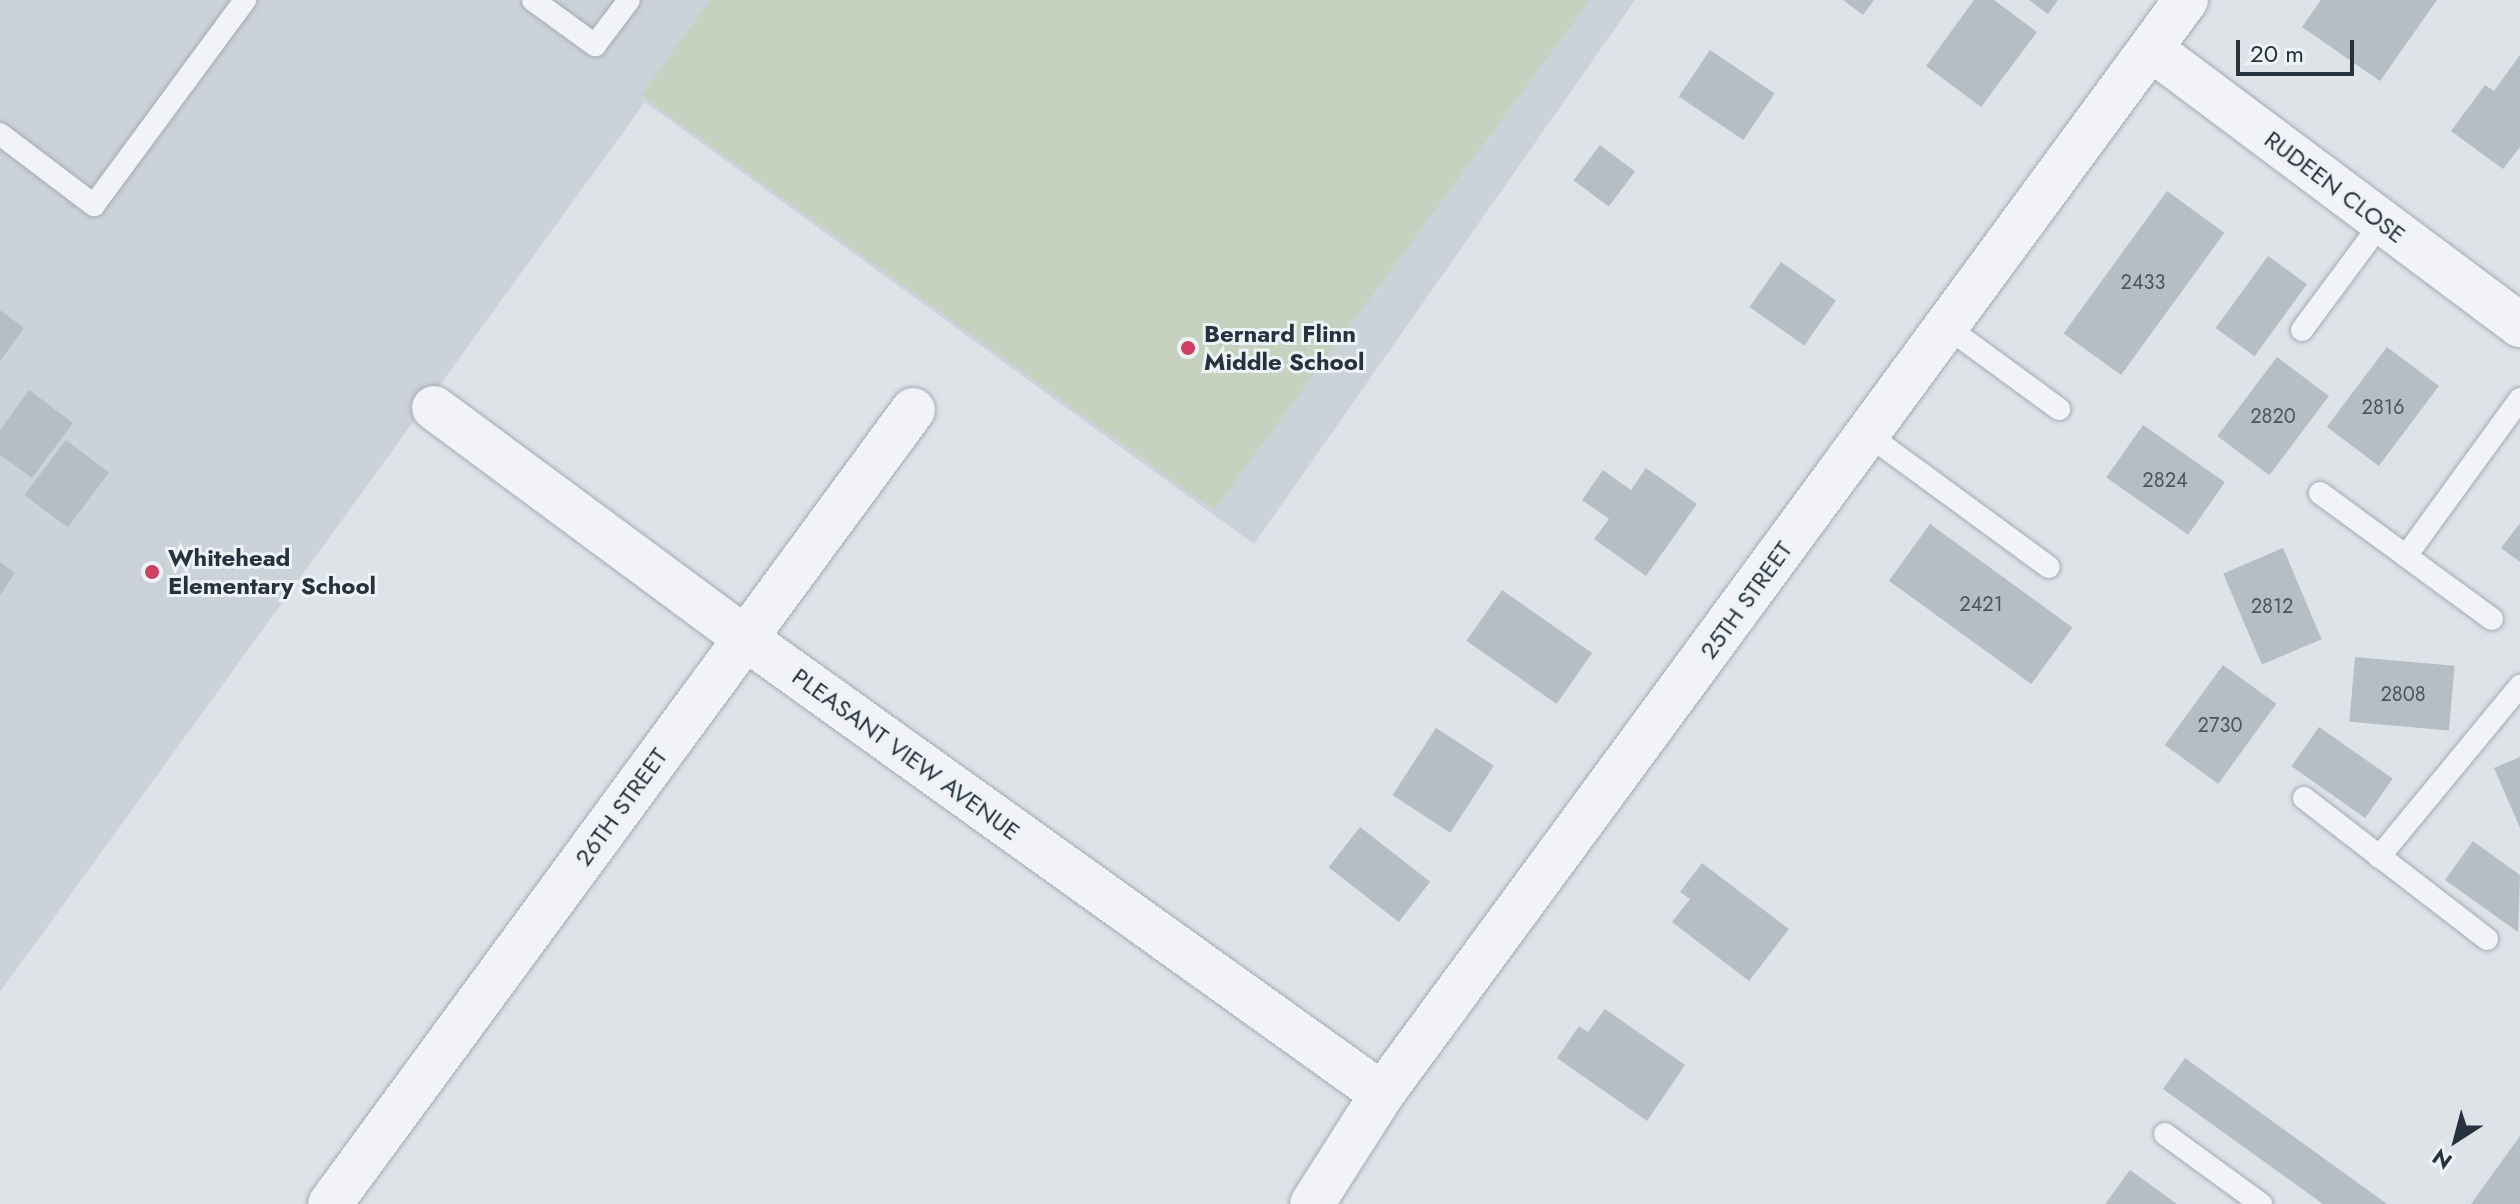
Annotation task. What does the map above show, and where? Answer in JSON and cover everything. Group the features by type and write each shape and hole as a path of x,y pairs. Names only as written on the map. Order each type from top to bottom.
{"street":[{"name":"25TH STREET","path":"1312,1204 1382,1094 2186,0"},
{"name":"RUDEEN CLOSE","path":"2151,49 2520,325"},
{"name":"PLEASANT VIEW AVENUE","path":"434,408 745,638 1382,1094"},
{"name":"26TH STREET","path":"330,1204 913,410"}],"lane":[{"path":"0,134 94,205 245,0"},
{"path":"533,0 595,45 629,0"},
{"path":"2302,330 2382,222"},
{"path":"1947,327 2059,409"},
{"path":"2406,556 2520,399"},
{"path":"1867,434 2049,567"},
{"path":"2320,493 2492,619"},
{"path":"2379,857 2520,686"},
{"path":"2304,798 2487,939"},
{"path":"2165,1134 2261,1204"}],"shaded area":[{"path":"0,0 1635,0 1254,544 645,102 0,992"}],"green space":[{"name":"Bernard Flinn Middle School","path":"710,0 1590,0 1214,510 641,95"}],"building":[{"path":"1843,0 1874,0 1863,15"},
{"path":"1974,0 1994,0 2037,32 1981,107 1926,66"},
{"path":"2029,0 2058,0 2048,14"},
{"path":"2321,0 2437,0 2380,81 2302,27"},
{"path":"1710,50 1775,94 1743,140 1679,96"},
{"path":"2520,55 2520,147 2503,169 2451,131 2485,85 2494,91"},
{"path":"1600,145 1635,171 1609,207 1574,180"},
{"path":"2167,191 2224,233 2121,375 2064,333"},
{"path":"2268,256 2307,284 2255,356 2216,328"},
{"path":"1781,262 1836,300 1804,345 1749,307"},
{"path":"0,310 24,328 0,361"},
{"path":"2387,347 2439,386 2379,466 2327,427"},
{"path":"2277,357 2329,396 2269,475 2217,436"},
{"path":"29,390 73,423 32,478 0,455 0,430"},
{"path":"2143,425 2225,482 2188,535 2106,477"},
{"path":"66,440 109,472 68,528 24,495"},
{"path":"1646,468 1697,504 1646,576 1594,539 1609,519 1582,500 1603,470 1631,490"},
{"path":"2520,523 2520,562 2501,548"},
{"path":"1930,524 2072,627 2031,684 1889,581"},
{"path":"2283,548 2322,639 2262,665 2223,573"},
{"path":"0,562 15,573 0,595"},
{"path":"1502,590 1592,653 1557,704 1466,641"},
{"path":"2355,657 2455,666 2449,730 2349,722"},
{"path":"2223,665 2276,704 2218,784 2165,745"},
{"path":"2319,727 2393,779 2365,818 2291,766"},
{"path":"1436,728 1494,766 1450,833 1392,795"},
{"path":"2520,757 2520,828 2494,768"},
{"path":"1360,827 1430,882 1399,922 1329,867"},
{"path":"2473,841 2520,875 2518,932 2445,880"},
{"path":"1702,863 1789,929 1749,981 1672,922 1690,899 1680,892"},
{"path":"1605,1009 1685,1065 1647,1121 1557,1058 1579,1026 1588,1032"},
{"path":"2185,1058 2387,1204 2323,1204 2163,1089"},
{"path":"2520,1136 2520,1204 2471,1204"},
{"path":"2130,1170 2177,1204 2105,1204"}],"place":[{"name":"Bernard Flinn Middle School","path":"1188,348"},
{"name":"Whitehead Elementary School","path":"152,572"}]}
